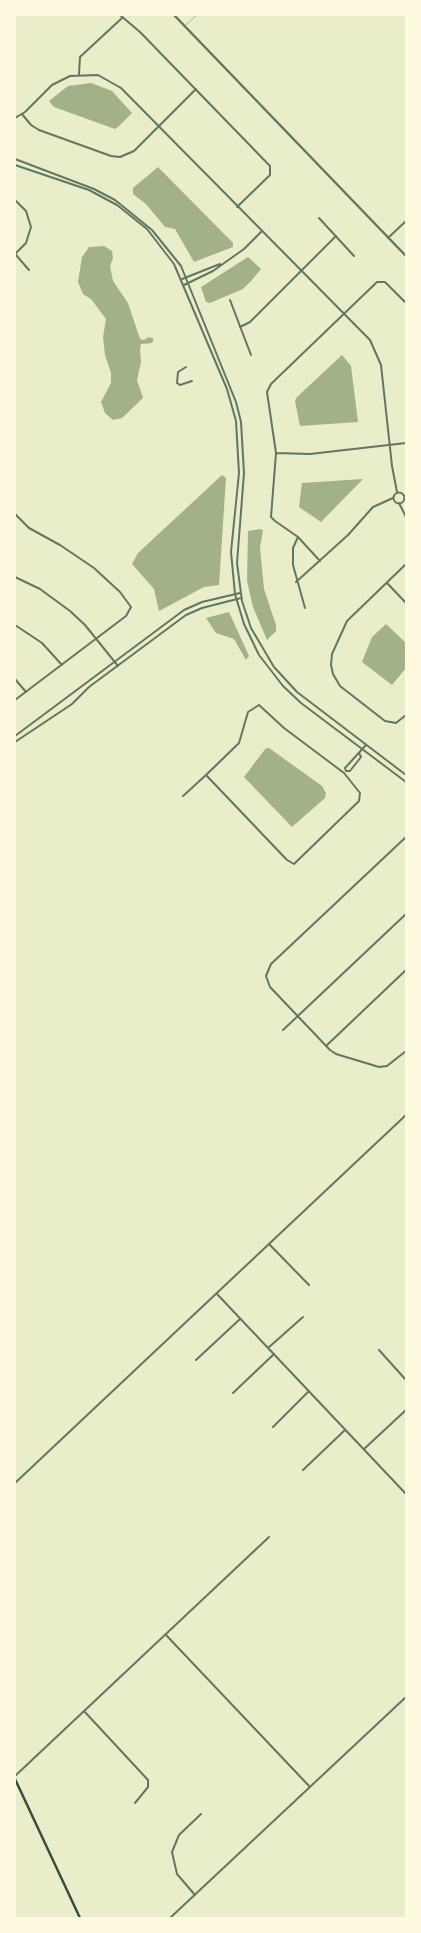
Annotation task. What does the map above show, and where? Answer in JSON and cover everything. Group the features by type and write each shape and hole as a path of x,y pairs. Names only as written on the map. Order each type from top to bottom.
{"main road":[{"path":"15,1777 80,1918"}],"street":[{"path":"174,15 406,256"},
{"path":"78,74 80,57 121,16 140,32 196,89 270,168 270,175 237,207"},
{"path":"15,118 22,114 57,82 78,74 98,75 115,82 237,207 301,268 370,340 376,351 381,365 390,445 398,492 404,497 399,503"},
{"path":"22,114 38,130 114,157 124,156 132,152 196,89"},
{"path":"15,159 94,189 127,208 166,244 187,276 236,402 242,429 244,473 237,549 241,598 255,637 287,683 306,700 406,775"},
{"path":"15,165 89,190 117,205 139,222 155,238 174,264 227,389 236,421 239,473 231,552 236,599 253,644 276,678 301,703 406,782"},
{"path":"15,200 26,211 30,227 26,243 15,254 29,270"},
{"path":"319,218 354,256"},
{"path":"388,238 406,221"},
{"path":"184,285 213,271 244,249 262,231"},
{"path":"240,327 256,316 301,268 336,236"},
{"path":"181,279 208,266 222,263"},
{"path":"320,561 298,537 274,522 272,517 276,454 266,392 271,384 377,282 381,281 388,285 406,303"},
{"path":"230,300 251,355"},
{"path":"186,367 178,372 177,383 180,385 192,381"},
{"path":"276,454 310,454 406,443"},
{"path":"296,582 320,561 373,507 393,498 398,492"},
{"path":"393,498 399,503 406,517"},
{"path":"15,514 29,528 94,568 129,603 130,612 15,700"},
{"path":"298,537 293,548 296,582 305,608"},
{"path":"406,564 347,621 332,654 331,665 333,674 340,686 385,721 396,723 406,716"},
{"path":"15,577 54,598 70,610 96,638 118,666"},
{"path":"386,583 406,603"},
{"path":"15,736 184,610 202,602 240,593"},
{"path":"15,742 72,704 89,687 186,616 202,608 241,598"},
{"path":"15,625 42,643 62,665"},
{"path":"15,678 26,692"},
{"path":"183,796 239,743 248,712 259,705 284,728 345,772 361,797 294,864 287,860 206,775"},
{"path":"345,772 345,768 350,761 356,754 359,754 366,744"},
{"path":"345,772 350,771 355,765 361,757 359,754"},
{"path":"350,761 355,765"},
{"path":"406,837 267,970 266,976 270,987 326,1046 336,1054 378,1066 387,1066 406,1051"},
{"path":"283,1030 406,914"},
{"path":"326,1046 406,970"},
{"path":"15,1483 406,1115"},
{"path":"269,1244 309,1285"},
{"path":"216,1293 406,1494"},
{"path":"268,1348 303,1317"},
{"path":"196,1360 240,1319"},
{"path":"379,1350 406,1380"},
{"path":"233,1393 274,1354"},
{"path":"273,1427 309,1391"},
{"path":"364,1449 406,1410"},
{"path":"303,1470 345,1429"},
{"path":"15,1777 270,1537"},
{"path":"166,1635 310,1787"},
{"path":"170,1918 406,1697"},
{"path":"84,1711 148,1780 148,1787 135,1803"},
{"path":"195,1895 177,1874 172,1852 179,1835 201,1814"},
{"path":"174,1914 176,1918"}],"lane":[{"path":"185,27 197,15"}],"shaded area":[{"path":"91,83 112,91 132,113 115,129 54,107 49,101 68,86"},
{"path":"158,167 233,243 233,247 194,262 175,229 165,227 146,204 133,194 133,188"},
{"path":"104,246 112,251 113,258 110,266 113,281 128,303 140,339 144,340 149,337 154,339 152,343 141,344 141,362 137,380 143,398 122,418 113,420 105,413 101,402 111,383 111,373 105,355 103,337 106,319 91,299 83,294 78,282 82,257 89,247"},
{"path":"248,257 261,269 251,281 243,289 210,303 206,302 201,287"},
{"path":"342,355 351,366 358,422 300,426 295,401 297,397"},
{"path":"222,475 226,478 219,585 204,587 159,611 154,589 132,564 138,553"},
{"path":"363,479 321,522 299,507 302,483"},
{"path":"263,530 260,548 264,589 276,625 276,631 267,640 253,607 247,581 248,531"},
{"path":"229,612 249,656 246,660 234,639 216,633 206,618"},
{"path":"386,624 406,643 406,668 392,685 362,662 372,637"},
{"path":"266,748 269,748 322,786 326,793 325,798 292,827 244,777"}]}
